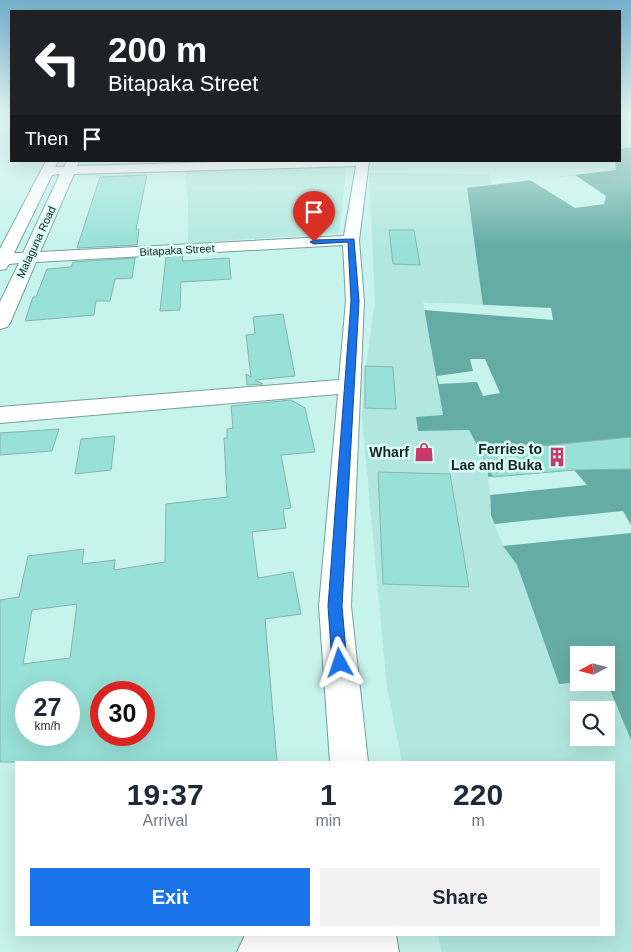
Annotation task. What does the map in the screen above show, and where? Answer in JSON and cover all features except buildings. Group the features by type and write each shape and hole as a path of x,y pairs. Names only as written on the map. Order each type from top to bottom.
{"street":[{"path":"49,166 363,162 351,240 355,301 335,606 349,761"},
{"name":"Malaguna Road","path":"1,262 8,234 49,166"},
{"name":"Malaguna Road","path":"0,323 71,166"},
{"name":"Bitapaka Street","path":"1,262 29,258 351,240"},
{"path":"0,415 349,386"},
{"path":"261,952 335,936"},
{"path":"372,936 375,952"}],"shaded area":[{"path":"347,164 339,233 188,243 188,200 184,168"},
{"path":"369,173 489,174 492,185 467,189 483,306 423,302 443,416 419,431 469,429 486,462 490,487 491,515 503,546 517,565 559,683 570,683 570,691 611,691 619,709 631,740 631,952 441,952 438,936 615,936 615,761 402,761 387,688 362,419 365,374 375,301"}],"water":[{"path":"621,156 631,156 631,740 611,691 615,691 615,646 570,646 570,683 559,684 517,565 503,546 491,515 490,487 486,462 469,430 418,431 416,417 443,415 423,302 483,306 467,188 616,170 615,162 621,162"}],"pier":[{"path":"575,175 606,196 604,204 575,208 530,180"},
{"path":"423,302 551,308 553,320 424,310"},
{"path":"470,359 485,359 500,393 483,396 477,382 439,384 437,376 473,371"},
{"path":"574,470 587,485 490,495 488,477"},
{"path":"623,511 631,525 631,533 503,546 494,524"}],"place":[{"name":"Wharf","path":"424,452"},
{"name":"Ferries to Lae and Buka","path":"557,457"}],"route":[{"path":"314,242 351,240 355,301 335,606 340,663"}]}
